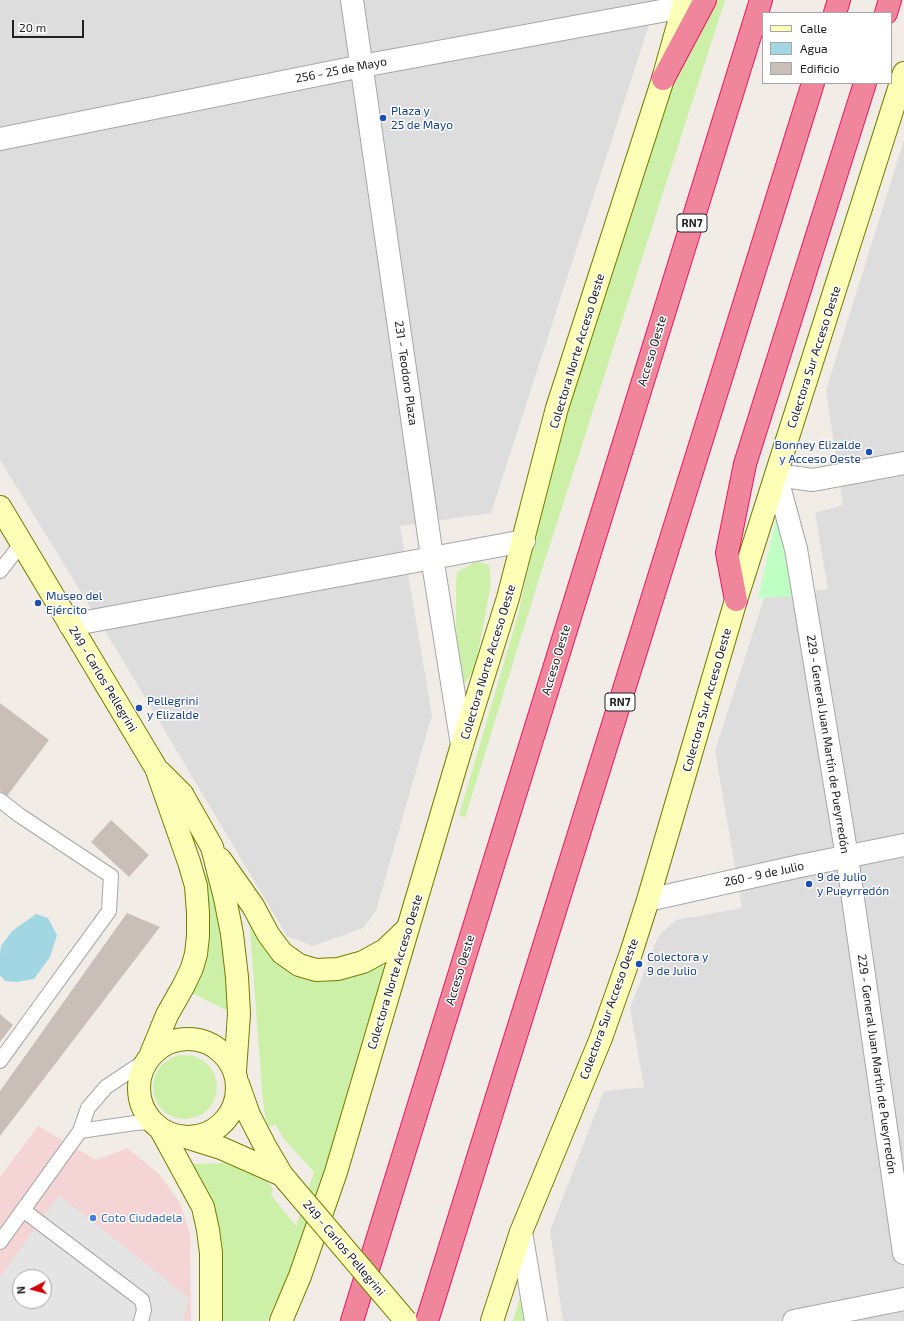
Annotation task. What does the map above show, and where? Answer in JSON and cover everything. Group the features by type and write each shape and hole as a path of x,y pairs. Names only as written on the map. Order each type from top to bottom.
{"highway":[{"path":"663,79 705,0"},
{"name":"Acceso Oeste","path":"352,1321 761,0"},
{"path":"834,12 839,0"},
{"path":"886,12 890,0"},
{"name":"RN7","path":"427,1321 813,84"},
{"path":"736,600 727,553 745,464 865,84"}],"street":[{"name":"231 - Teodoro Plaza","path":"352,0 432,557 462,745"},
{"name":"256 - 25 de Mayo","path":"0,138 684,3"},
{"name":"Colectora Norte Acceso Oeste","path":"281,1321 300,1276 336,1172 462,745 508,598 524,541 557,408 663,79 684,3"},
{"name":"Colectora Sur Acceso Oeste","path":"492,1321 521,1232 601,1038 648,900 736,600 904,73"},
{"path":"776,475 813,480 904,463"},
{"name":"229 - General Juan Martín de Pueyrredón","path":"776,475 796,549 847,856 904,1253"},
{"name":"249 - Carlos Pellegrini","path":"0,507 156,768 196,886 198,913 196,954 192,968 167,1015 149,1056"},
{"path":"70,625 524,541"},
{"name":"249 - Carlos Pellegrini","path":"156,768 182,794 212,847 225,898 232,934 237,977 239,1014 236,1077 249,1115 265,1146 285,1178 406,1321"},
{"name":"260 - 9 de Julio","path":"648,900 847,856 904,845"},
{"path":"212,847 253,906 268,934 282,953 299,965 316,970 338,969 363,962 384,950 409,928"},
{"path":"157,1126 174,1136 189,1138 206,1134 221,1125 232,1111 236,1098 236,1077 224,1054 207,1042 188,1038 168,1042 149,1056 140,1074 138,1092 143,1108 157,1126 203,1207 211,1253 211,1321"},
{"name":"249 - Carlos Pellegrini","path":"189,1138 221,1148 285,1178"},
{"path":"521,1232 536,1321"},
{"path":"794,1321 904,1299"}],"lane":[{"path":"0,571 22,543"},
{"path":"0,800 19,815 111,876 109,911 0,1061"},
{"path":"0,1242 80,1131 88,1108 106,1087 149,1056"},
{"path":"80,1131 135,1123 157,1126"},
{"path":"23,1210 142,1300 144,1310 141,1321"}],"shaded area":[{"path":"0,0 657,0 491,513 400,526 432,715 376,911 363,928 313,946 287,936 122,659 0,460"},
{"path":"904,140 904,1321 563,1321 550,1231 604,1091 644,1087 630,1008 658,937 676,920 742,908 715,751 764,598 828,589 815,513 843,505 826,390"},
{"name":"Coto Ciudadela","path":"38,1126 96,1160 127,1148 159,1174 180,1203 190,1234 191,1321 0,1321 0,1177"},
{"path":"59,1195 189,1298 183,1321 0,1321 0,1277"}],"green space":[{"path":"710,0 725,0 538,582 465,818 459,815 518,615 551,464 676,64"},
{"path":"782,517 797,596 758,598 775,523"},
{"path":"477,561 489,565 491,584 475,668 465,683 461,675 456,626 457,572"},
{"path":"202,869 210,880 224,945 230,1012 192,993 210,939"},
{"path":"249,918 270,956 289,972 300,976 361,974 371,971 380,965 385,969 385,973 363,1037 323,1178 304,1238 282,1290 267,1321 222,1321 219,1229 214,1212 190,1169 194,1164 230,1163 265,1179 273,1189 271,1195 296,1226 314,1172 284,1139 276,1125 268,1126 263,1102"},
{"path":"185,1055 197,1057 208,1064 215,1075 217,1087 215,1099 208,1110 197,1117 185,1119 173,1117 162,1110 155,1099 153,1087 155,1075 162,1064 173,1057"},
{"path":"525,1279 530,1321 513,1321"}],"water":[{"path":"36,914 48,918 57,935 50,957 34,979 17,982 5,981 0,975 1,946 12,931"}],"building":[{"path":"0,703 49,740 7,796 0,791"},
{"path":"111,820 149,855 129,877 91,842"},
{"path":"127,913 160,927 0,1136 0,1091"},
{"path":"0,1014 13,1025 0,1042"}],"place":[{"name":"Plaza y 25 de Mayo","path":"383,118"},
{"name":"Bonney Elizalde y Acceso Oeste","path":"869,452"},
{"name":"Museo del Ejército","path":"38,603"},
{"name":"Pellegrini y Elizalde","path":"139,708"},
{"name":"9 de Julio y Pueyrredón","path":"809,884"},
{"name":"Colectora y 9 de Julio","path":"639,964"},
{"name":"Coto Ciudadela","path":"93,1218"}]}
